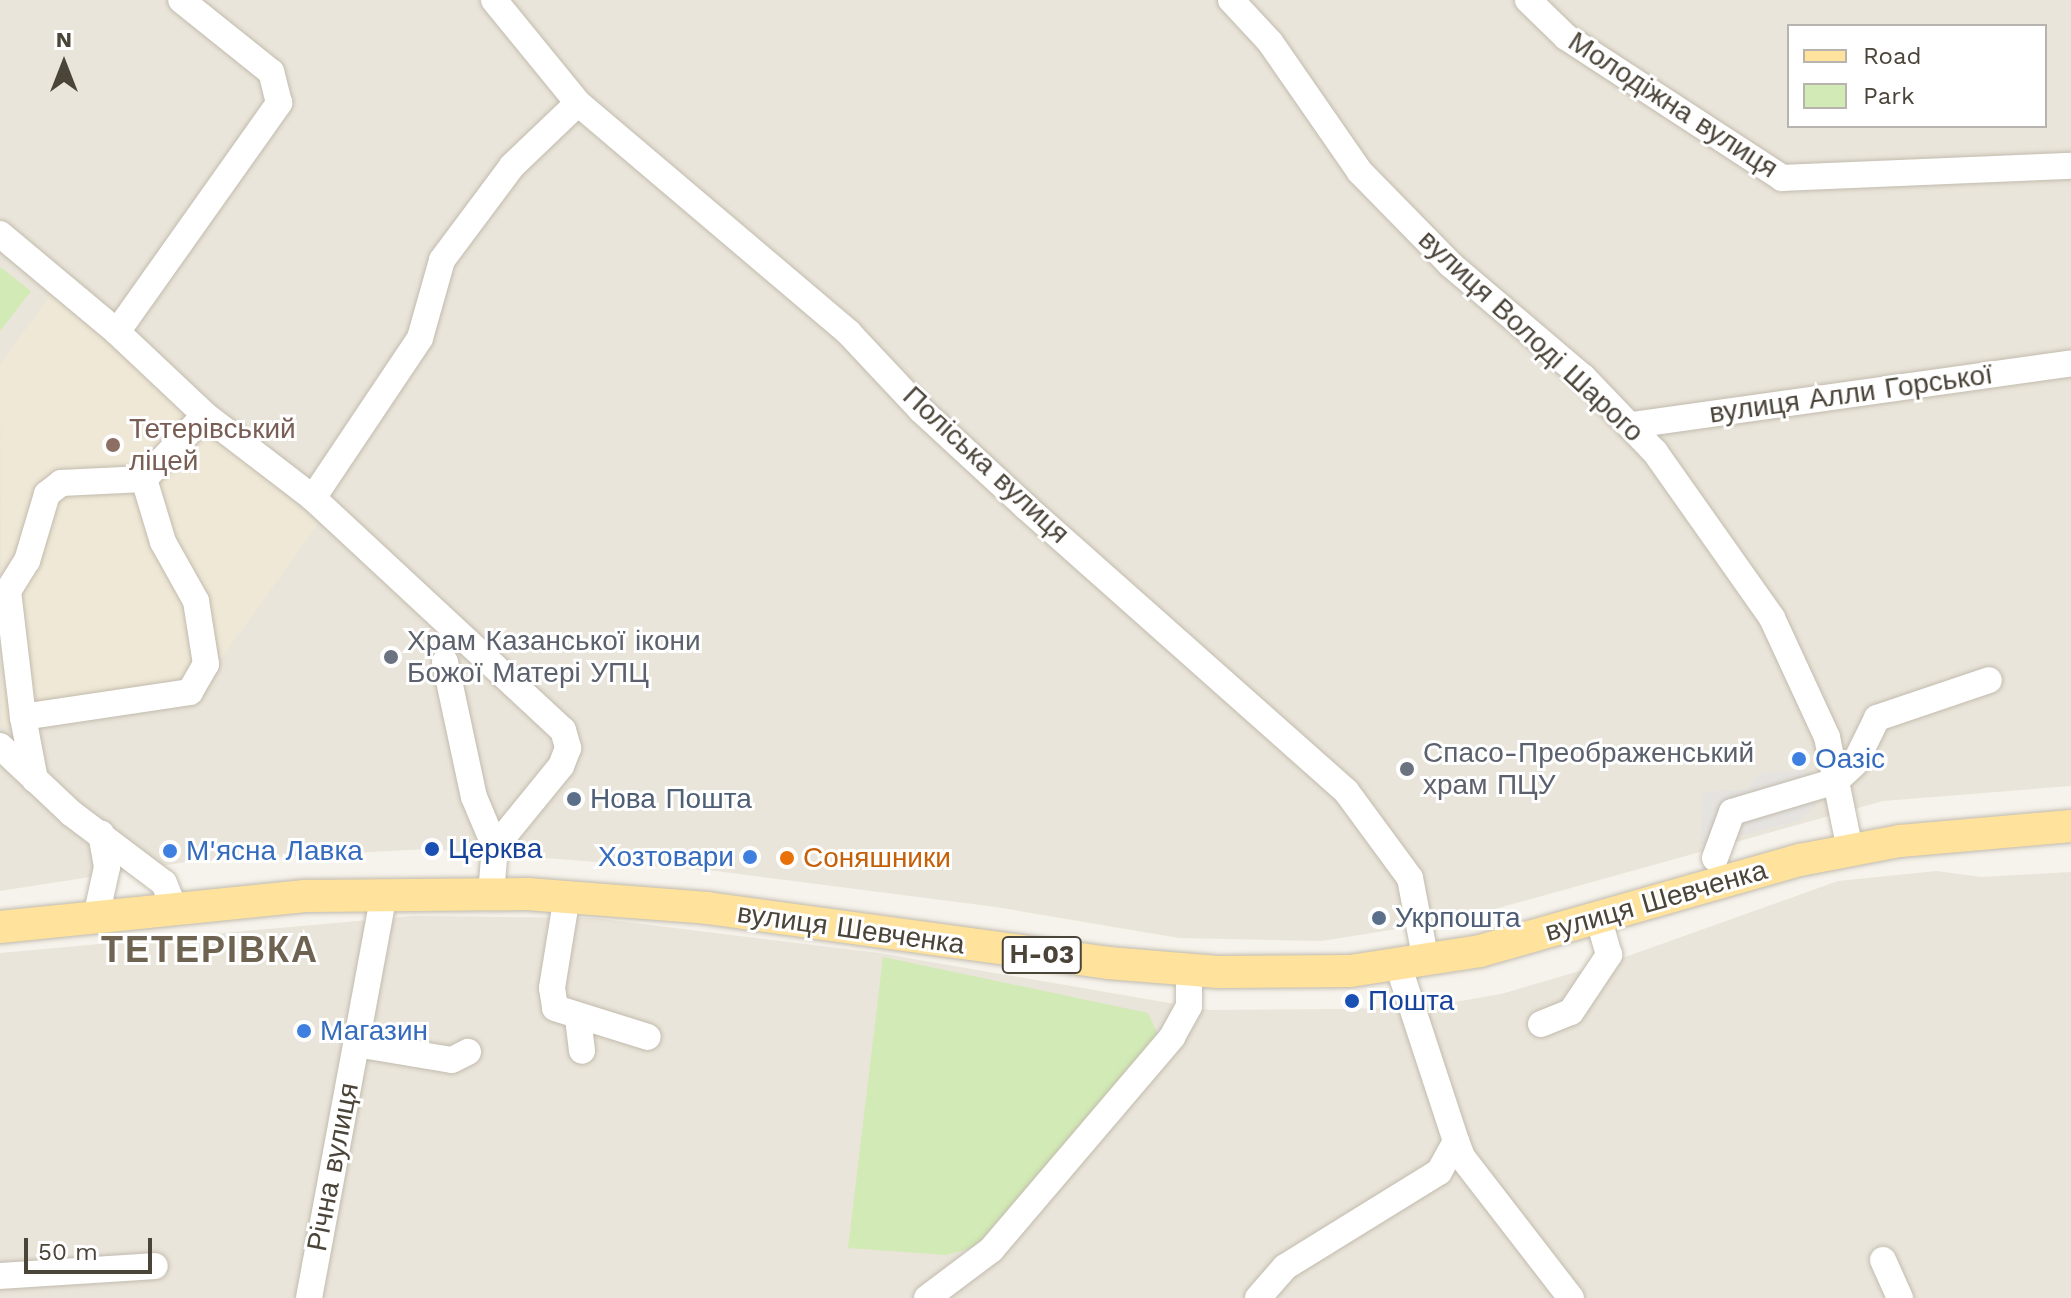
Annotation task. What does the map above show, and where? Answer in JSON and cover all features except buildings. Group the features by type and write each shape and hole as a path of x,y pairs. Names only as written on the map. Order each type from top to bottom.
{"main road":[{"name":"вулиця Шевченка","path":"0,927 174,908 384,894 567,896 707,908 1189,970 1324,972 1412,963 1599,919 1850,850 2071,826"}],"street":[{"path":"117,332 279,103 271,72 181,0"},
{"name":"Поліська вулиця","path":"494,0 578,103 849,333 1014,496 1346,791 1410,878 1412,963 1462,1157 1571,1298"},
{"name":"вулиця Володі Шарого","path":"1231,0 1270,42 1360,172 1450,264 1632,425 1772,618 1827,737 1850,850"},
{"name":"Молодіжна вулиця","path":"1528,0 1566,37 1782,178 2071,166"},
{"path":"313,498 420,338 442,260 512,166 578,103"},
{"path":"0,234 117,332 205,415 313,498 563,730 568,748 561,766 495,847"},
{"name":"вулиця Алли Горської","path":"1632,425 2071,363"},
{"path":"35,780 23,717 8,591 27,561 47,494 61,483 144,479 205,415"},
{"path":"23,717 190,692 206,664 196,601 163,542 144,479"},
{"path":"445,662 474,797 495,847 491,894"},
{"path":"1715,858 1732,812 1836,781 1855,763 1877,718 1989,680"},
{"path":"0,746 35,780 164,883 174,908"},
{"path":"96,917 107,867 101,834"},
{"name":"Річна вулиця","path":"309,1298 384,894"},
{"path":"567,896 552,988 555,1008 578,1018 648,1037"},
{"path":"1541,1024 1571,1012 1609,955 1599,919"},
{"path":"927,1298 991,1250 1172,1037 1189,1006 1189,970"},
{"path":"578,1018 582,1051"},
{"path":"356,1044 452,1060 468,1052"},
{"path":"1258,1298 1285,1267 1439,1172 1456,1141"},
{"path":"1883,1260 1900,1298"},
{"path":"0,1276 155,1266"}],"shaded area":[{"path":"0,0 2071,0 2071,786 1883,801 1459,919 1322,941 1179,938 996,907 716,871 427,849 187,862 0,891"},
{"name":"Тетерівський ліцей","path":"51,294 318,524 192,699 2,728 0,365"},
{"path":"1812,770 1816,805 1799,821 1700,845 1703,792 1747,789 1760,773"},
{"path":"1936,871 1982,877 2071,872 2071,1298 0,1298 0,953 413,916 594,918 879,953 1210,1010 1351,1009 1437,1005 1501,994 1614,961 1838,881"}],"green space":[{"path":"0,267 31,291 0,331"},
{"path":"883,957 1148,1013 1159,1037 987,1244 946,1255 848,1248"}],"place":[{"name":"Тетерівський ліцей","path":"113,445"},
{"name":"Храм Казанської ікони Божої Матері УПЦ","path":"391,657"},
{"name":"Оазіс","path":"1799,759"},
{"name":"Спасо-Преображенський храм ПЦУ","path":"1407,769"},
{"name":"Нова Пошта","path":"574,799"},
{"name":"Церква","path":"432,849"},
{"name":"М'ясна Лавка","path":"170,851"},
{"name":"Хозтовари","path":"750,857"},
{"name":"Соняшники","path":"787,858"},
{"name":"Укрпошта","path":"1379,918"},
{"name":"Пошта","path":"1352,1001"},
{"name":"Магазин","path":"304,1031"}],"district":[{"name":"ТЕТЕРІВКА","path":"210,951"}]}
